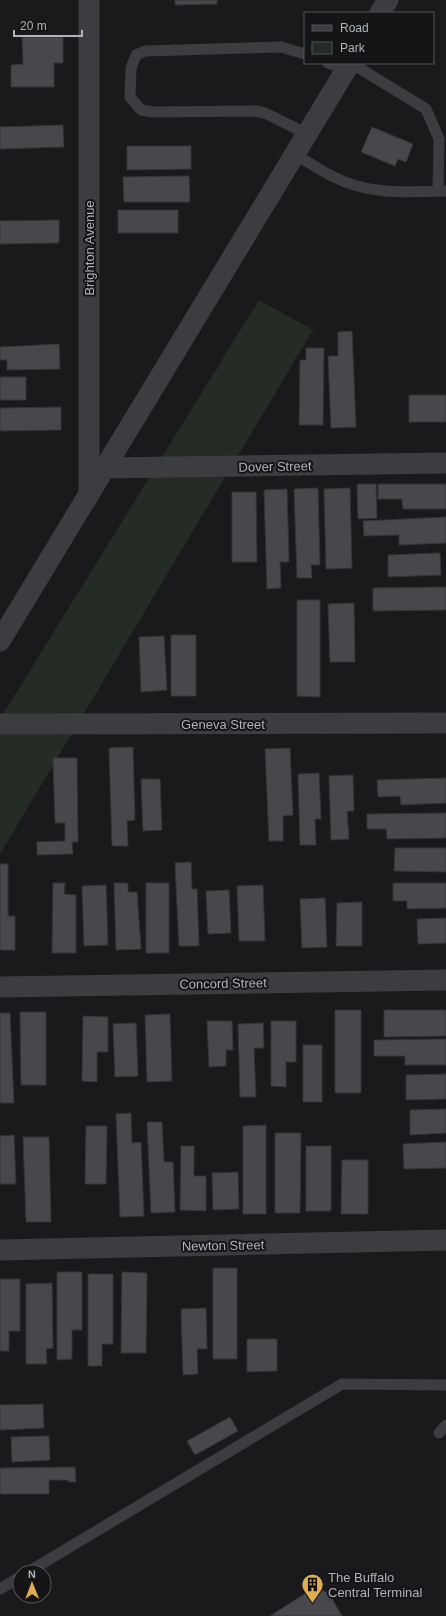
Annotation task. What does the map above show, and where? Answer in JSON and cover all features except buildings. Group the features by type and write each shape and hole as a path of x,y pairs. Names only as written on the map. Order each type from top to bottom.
{"street":[{"name":"Brighton Avenue","path":"88,496 89,0"},
{"path":"381,12 388,0"},
{"path":"0,641 307,134 344,65"},
{"name":"Dover Street","path":"105,468 446,463"},
{"name":"Geneva Street","path":"0,724 446,723"},
{"name":"Concord Street","path":"0,987 446,980"},
{"name":"Newton Street","path":"0,1250 446,1240"}],"lane":[{"path":"304,54 281,47 145,51 136,55 131,68 130,97 141,110 153,112 255,111 265,114 307,134"},
{"path":"295,154 335,178 365,188 401,192 442,191 439,139 426,109 344,65"},
{"path":"41,1564 342,1384 446,1385"},
{"path":"0,1589 12,1582"}],"green space":[{"path":"259,300 313,330 0,854 0,719"}],"place":[{"name":"The Buffalo Central Terminal","path":"312,1604"}]}
